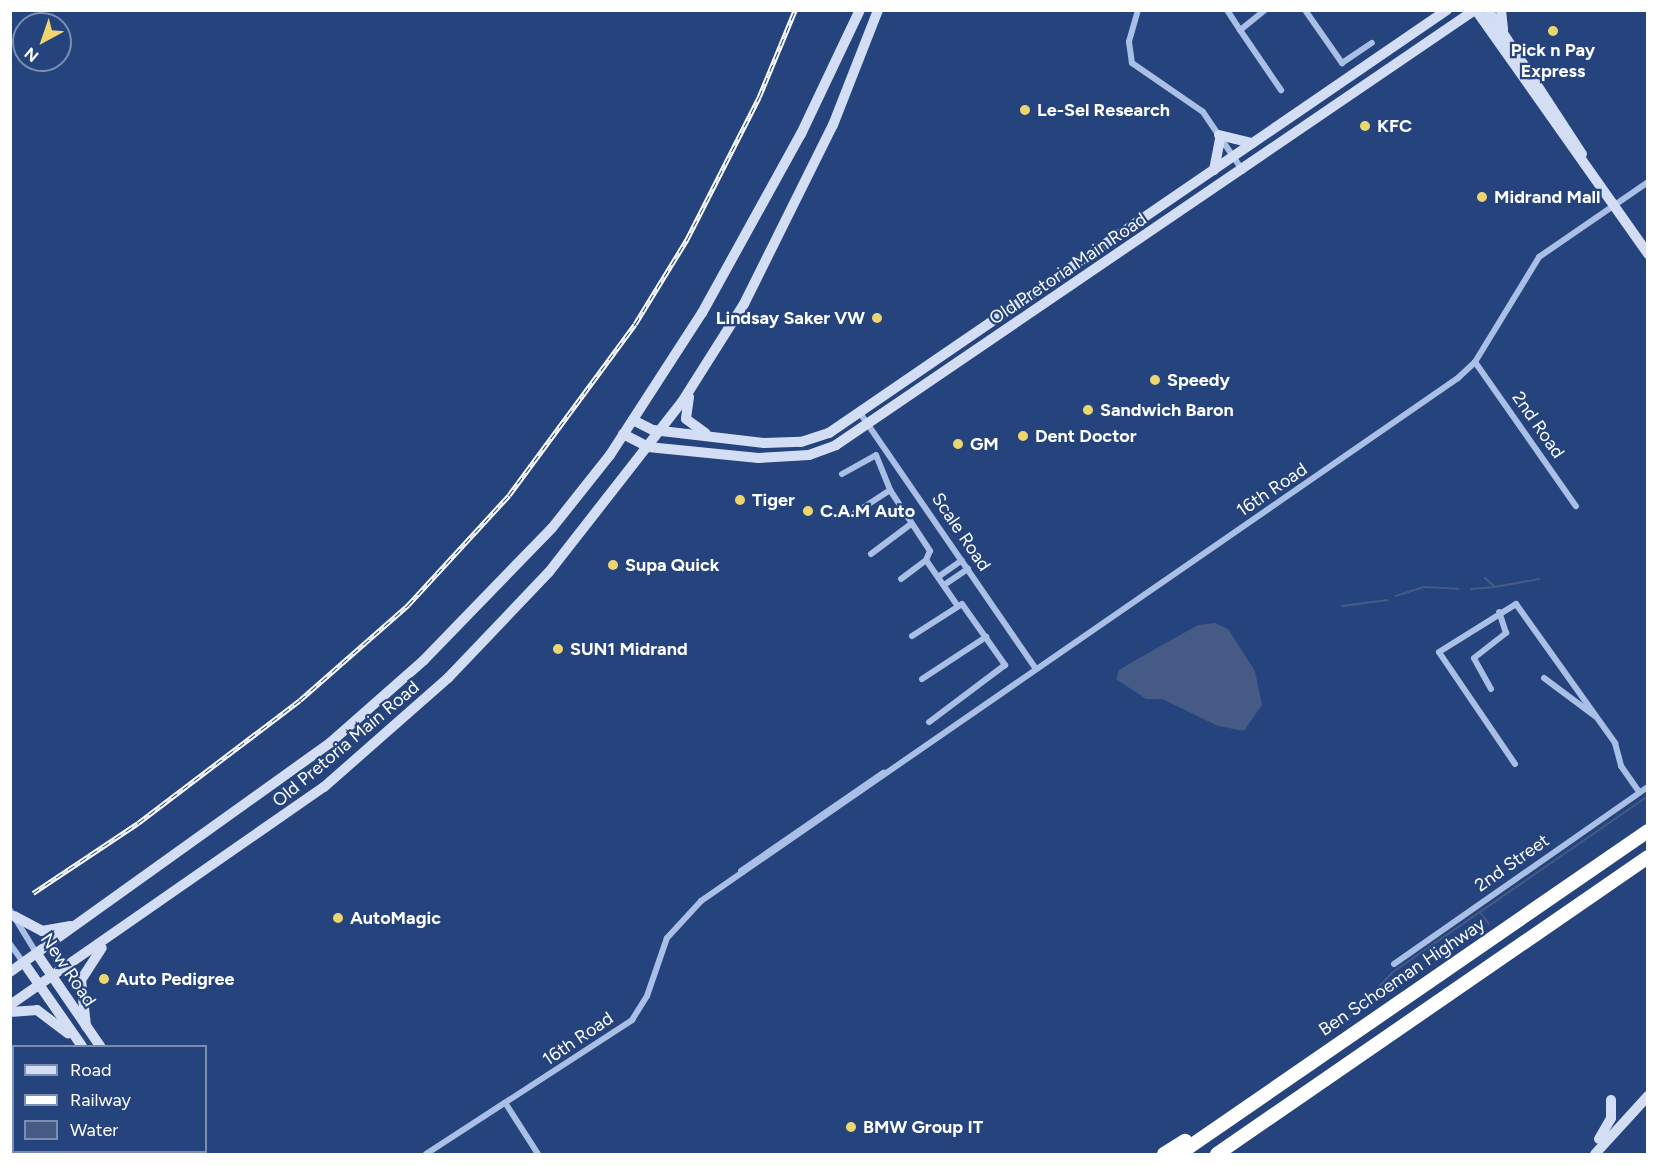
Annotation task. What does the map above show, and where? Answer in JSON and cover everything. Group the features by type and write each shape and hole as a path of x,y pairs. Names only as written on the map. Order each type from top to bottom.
{"highway":[{"name":"Ben Schoeman Highway","path":"1179,1155 1647,831"},
{"path":"1217,1155 1647,857"},
{"path":"1164,1155 1244,1108"},
{"path":"1229,1155 1266,1121"}],"main road":[{"name":"Old Pretoria Main Road","path":"10,972 279,784 375,705 532,550 633,420 737,252 860,10"},
{"name":"Old Pretoria Main Road","path":"10,1005 296,809 412,711 549,572 648,447 701,372 785,228 878,10"},
{"name":"Old Pretoria Main Road","path":"633,420 660,431 720,439 801,442 860,413 1447,10"},
{"name":"Old Pretoria Main Road","path":"623,434 648,447 786,458 823,451 870,425 1476,10"},
{"path":"1476,10 1586,162 1647,254"},
{"path":"1488,10 1576,139 1586,162"},
{"path":"1501,10 1503,30"},
{"path":"1213,170 1220,136 1252,143"},
{"path":"701,372 686,404 686,418 696,429 720,439"},
{"path":"12,913 42,931 78,924"},
{"path":"86,1026 80,995 84,971 124,927"},
{"name":"New Road","path":"37,954 99,1045"},
{"name":"New Road","path":"24,963 81,1044"},
{"path":"10,1012 40,1011 81,1044"},
{"path":"1595,1155 1647,1096"},
{"path":"1590,1155 1611,1118 1611,1100"}],"street":[{"path":"1138,10 1129,57 1140,70 1203,112 1243,171"},
{"path":"1227,10 1281,90"},
{"path":"1240,30 1265,10"},
{"path":"1305,10 1342,63 1372,43"},
{"name":"16th Road","path":"426,1155 632,1020 675,926 782,839 906,760 1357,450 1475,362 1539,257 1647,182"},
{"name":"2nd Road","path":"1475,362 1576,506"},
{"name":"Scale Road","path":"860,413 1036,669"},
{"path":"842,474 873,453 890,490 910,524 930,551 926,560 901,579"},
{"path":"855,513 890,490"},
{"path":"871,554 910,524"},
{"path":"926,560 957,604 966,606 1004,668 929,722"},
{"path":"938,577 962,560"},
{"path":"944,585 968,569"},
{"path":"912,636 957,604"},
{"path":"1515,764 1439,652 1499,612 1519,606 1596,716 1640,792"},
{"path":"1491,689 1474,658 1506,633 1499,612"},
{"path":"922,679 986,637"},
{"path":"1544,678 1596,716"},
{"name":"2nd Street","path":"1394,964 1647,787"},
{"name":"New Road","path":"12,913 37,954"},
{"name":"New Road","path":"10,944 24,963"},
{"path":"506,1104 538,1155"}],"water":[{"path":"1215,623 1228,629 1255,671 1262,705 1244,731 1218,726 1162,699 1146,699 1116,679 1119,670 1134,661 1198,625"}],"waterway":[{"path":"1485,578 1495,587 1539,579"},
{"path":"1396,596 1424,587 1458,589"},
{"path":"1471,589 1495,587"},
{"path":"1342,606 1388,600"},
{"path":"1345,1022 1393,972 1648,796"},
{"path":"1480,912 1489,924"}],"railway":[{"path":"33,893 138,823 300,700 408,605 509,495 635,324 687,239 759,97 795,10"}],"place":[{"name":"Pick n Pay Express","path":"1553,31"},
{"name":"Le-Sel Research","path":"1025,110"},
{"name":"KFC","path":"1365,126"},
{"name":"Midrand Mall","path":"1482,197"},
{"name":"Lindsay Saker VW","path":"877,318"},
{"name":"Speedy","path":"1155,380"},
{"name":"Sandwich Baron","path":"1088,410"},
{"name":"Dent Doctor","path":"1023,436"},
{"name":"GM","path":"958,444"},
{"name":"Tiger","path":"740,500"},
{"name":"C.A.M Auto","path":"808,511"},
{"name":"Supa Quick","path":"613,565"},
{"name":"SUN1 Midrand","path":"558,649"},
{"name":"AutoMagic","path":"338,918"},
{"name":"Auto Pedigree","path":"104,979"},
{"name":"BMW Group IT","path":"851,1127"}]}
